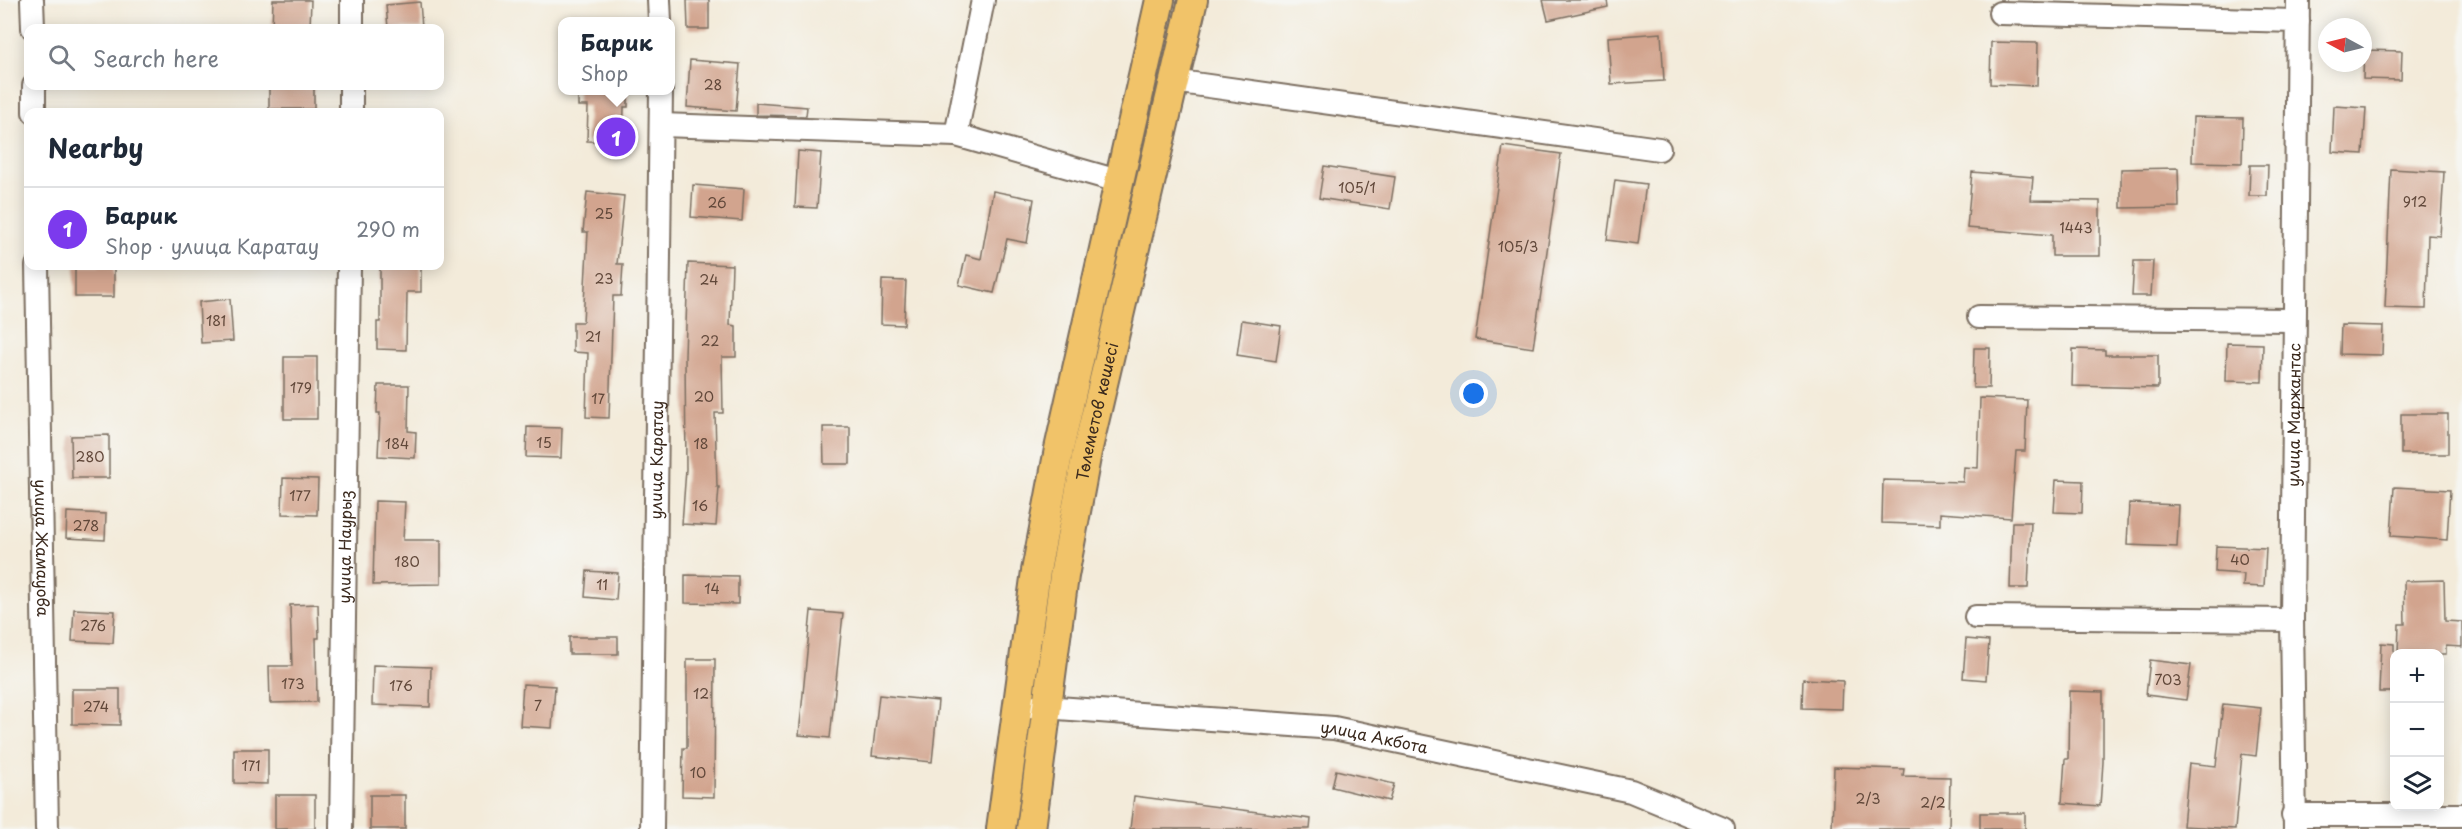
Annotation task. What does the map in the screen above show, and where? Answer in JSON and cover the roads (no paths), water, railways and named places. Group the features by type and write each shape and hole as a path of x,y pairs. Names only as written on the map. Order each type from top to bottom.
{"main road":[{"name":"Төлеметов көшесі","path":"1001,829 1036,572 1059,449 1160,0"},
{"name":"Төлеметов көшесі","path":"1031,829 1064,576 1087,452 1193,0"}],"street":[{"path":"32,0 33,24"},
{"path":"352,0 352,24"},
{"path":"659,0 660,17"},
{"path":"956,135 983,0"},
{"path":"2000,13 2298,11"},
{"name":"улица Маржантас","path":"2294,822 2292,620 2298,11"},
{"path":"1173,81 1659,149"},
{"path":"34,90 34,108"},
{"path":"351,90 351,108"},
{"name":"улица Каратау","path":"652,829 661,95"},
{"path":"662,124 956,135 1118,181"},
{"name":"улица Жамауова","path":"37,270 47,829"},
{"name":"улица Наурыз","path":"341,829 349,270"},
{"path":"1979,317 2294,320"},
{"path":"1976,617 2292,620"},
{"name":"улица Акбота","path":"1017,706 1334,728 1631,791 1723,829"},
{"path":"2294,822 2462,815"}],"place":[{"name":"Барик","path":"616,137"}]}
